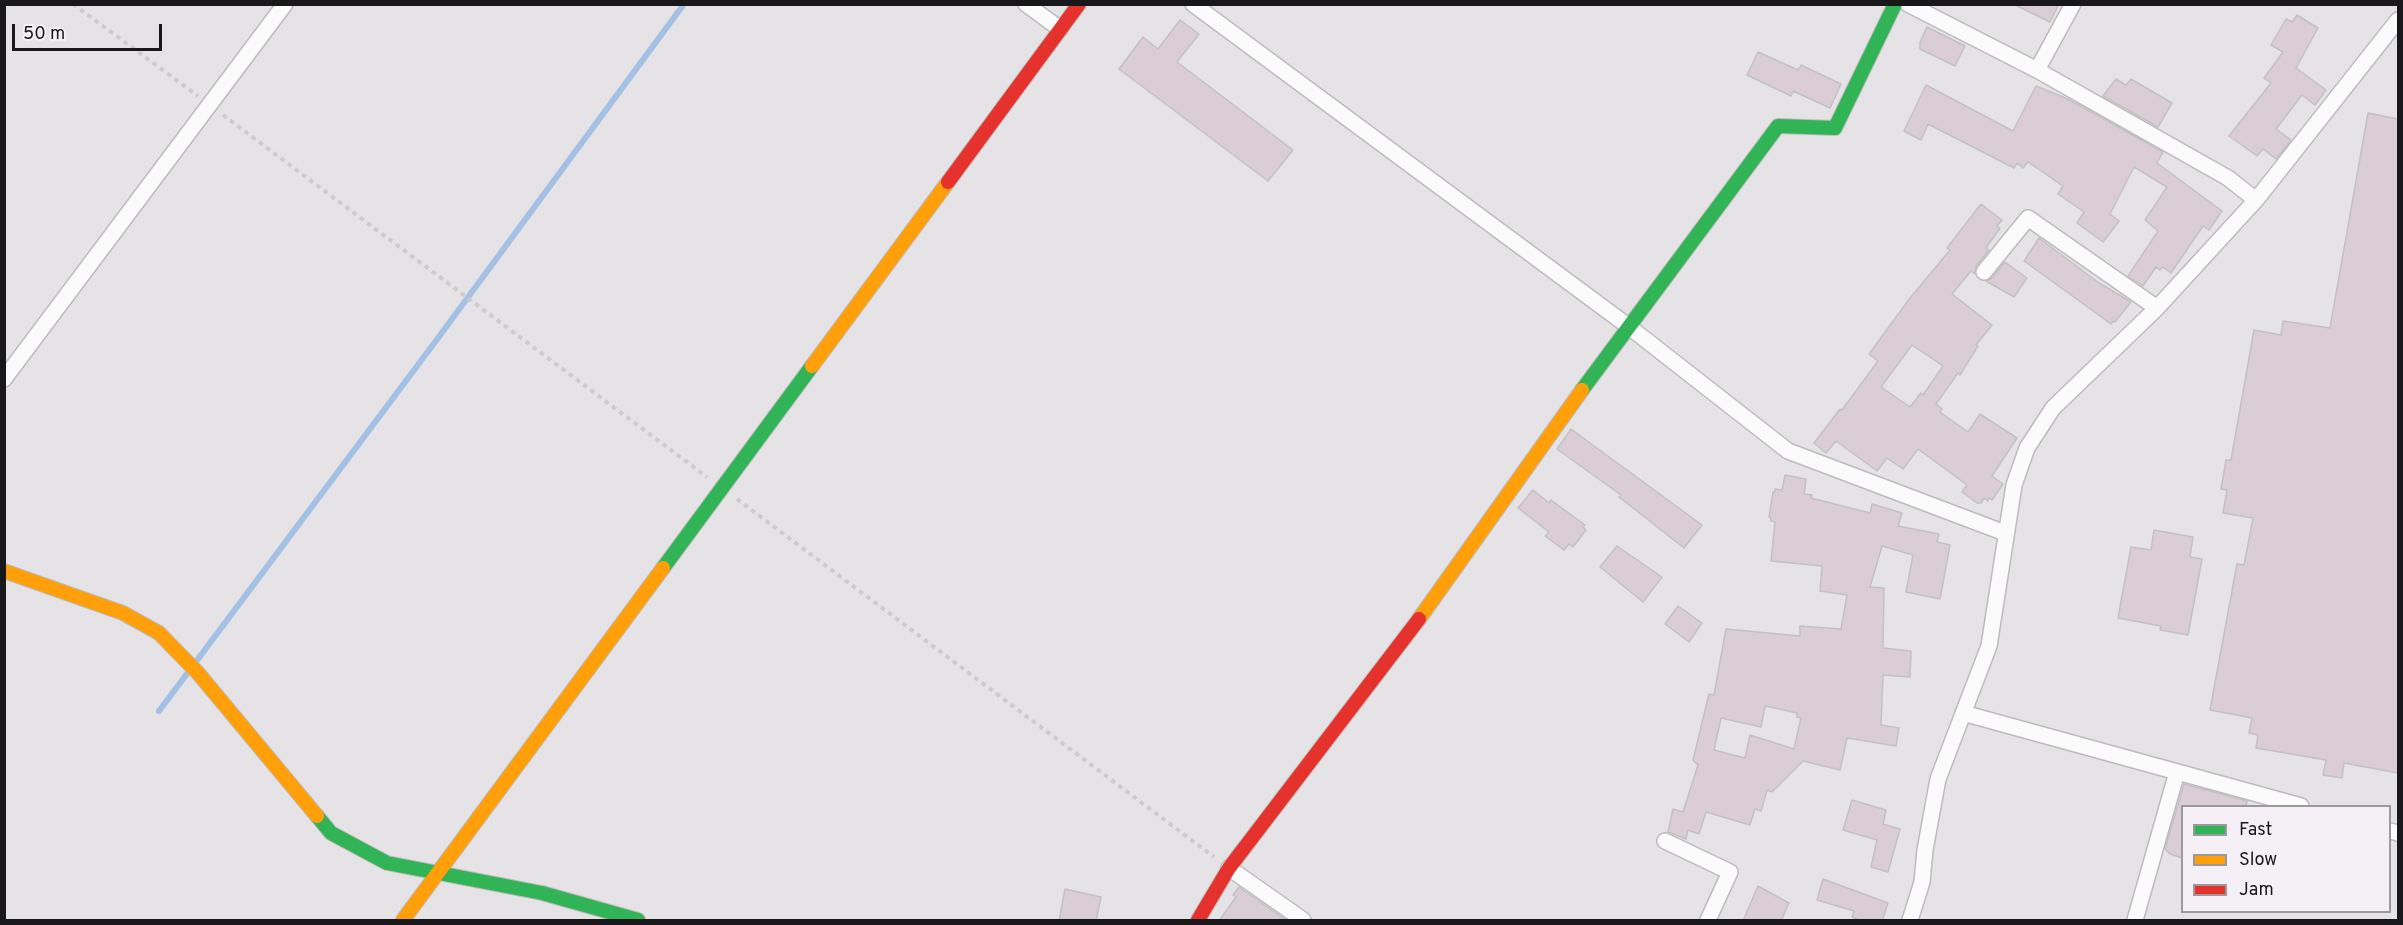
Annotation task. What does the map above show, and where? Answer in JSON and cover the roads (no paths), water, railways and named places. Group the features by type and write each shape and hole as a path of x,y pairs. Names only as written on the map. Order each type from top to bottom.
{"street":[{"path":"4,379 285,4"},
{"path":"1026,4 1060,29"},
{"path":"403,921 1079,4"},
{"path":"1193,4 1628,326 1788,451 2005,533"},
{"path":"1198,921 1229,868 1390,658 1628,326 1778,126 1835,128 1895,4"},
{"path":"1908,4 2037,70 2228,178 2256,200"},
{"path":"2037,70 2073,4"},
{"path":"1911,921 1922,882 1925,850 1938,780 1989,646 2014,485 2027,448 2053,408 2157,308 2256,200 2398,20"},
{"path":"1984,272 2028,218 2157,308"},
{"path":"4,571 123,613 159,633 198,673 331,833 387,863 542,893 638,921"},
{"path":"1963,713 2294,805"},
{"path":"2135,921 2177,772"},
{"path":"1665,841 1730,872 1708,921"},
{"path":"1229,868 1303,921"}],"waterway":[{"path":"195,663 684,4"},
{"path":"159,711 189,671"}]}
